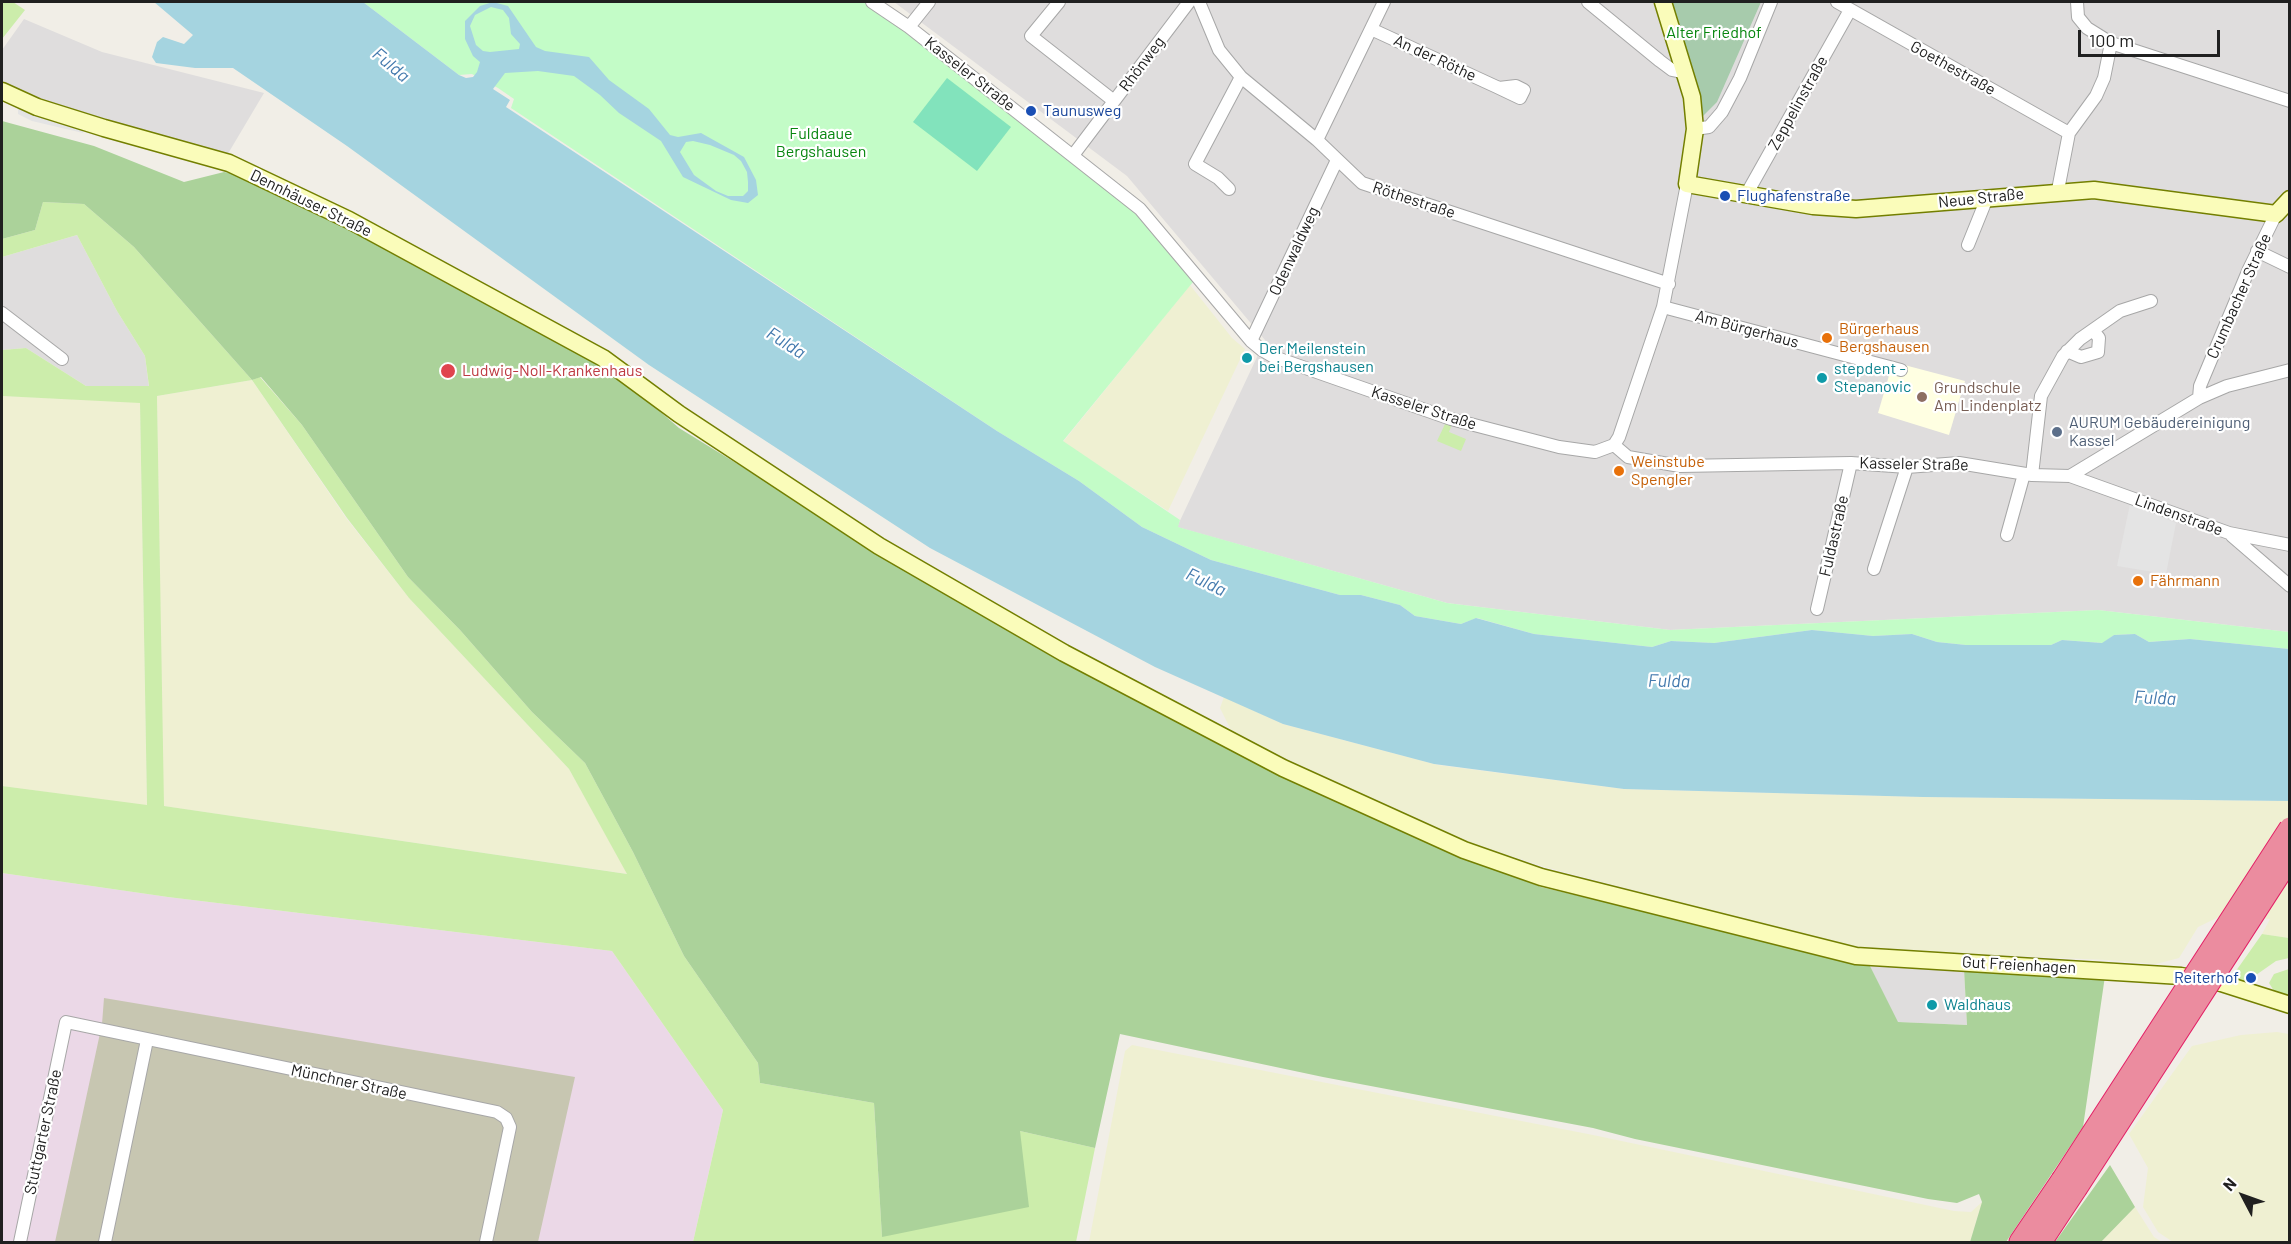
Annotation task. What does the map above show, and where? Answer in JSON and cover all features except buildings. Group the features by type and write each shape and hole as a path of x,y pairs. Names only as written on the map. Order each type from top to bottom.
{"highway":[{"path":"2041,1242 2069,1184 2289,828"},
{"path":"2020,1242 2069,1184 2289,858"}],"street":[{"name":"Kasseler Straße","path":"872,2 909,27 1074,154 1150,219 1251,341 1274,357 1451,419 1587,453 1604,450 1614,445 1628,457 1680,466 1851,463 1907,466 1959,463 2028,475 2070,476"},
{"path":"909,27 929,2"},
{"path":"1059,2 1031,36 1114,101"},
{"name":"Rhönweg","path":"1074,154 1189,2"},
{"name":"Röthestraße","path":"1199,2 1205,22 1219,50 1241,77 1317,140 1362,183 1669,284"},
{"path":"1317,140 1383,2"},
{"path":"1587,2 1672,70 1686,72"},
{"path":"1614,445 1626,423 1669,284 1695,129 1686,72 1663,2"},
{"path":"1695,129 1709,127 1722,112 1740,78 1771,2"},
{"name":"Goethestraße","path":"1837,2 2070,133"},
{"path":"2077,2 2078,17 2086,28 2111,43 2289,101"},
{"name":"Zeppelinstraße","path":"1746,195 1850,10"},
{"name":"An der Röthe","path":"1371,29 1499,88"},
{"path":"2058,190 2070,133 2096,96 2104,78 2111,43"},
{"path":"1229,189 1218,178 1195,164 1241,77"},
{"name":"Dennhäuser Straße","path":"2,91 37,107 230,163 349,220 603,358 679,414 879,546 1064,653 1283,768 1464,850 1541,877 1856,956"},
{"name":"Odenwaldweg","path":"1251,341 1338,160"},
{"name":"Neue Straße","path":"1687,184 1813,206 1856,209 2058,190 2133,193 2276,214"},
{"path":"1968,245 1987,198"},
{"name":"Crumbacher Straße","path":"2199,398 2200,386 2257,251 2276,214 2289,199"},
{"path":"2257,251 2289,267"},
{"path":"2007,535 2028,475 2041,396 2067,351 2120,311 2151,301"},
{"name":"Am Bürgerhaus","path":"1663,307 1901,370"},
{"path":"2,313 62,359"},
{"path":"2067,351 2081,357 2098,352 2099,338 2092,330"},
{"path":"2070,476 2199,398 2227,386 2289,370"},
{"name":"Fuldastraße","path":"1817,609 1851,463"},
{"path":"1874,569 1907,466"},
{"name":"Lindenstraße","path":"2070,476 2229,533 2289,545"},
{"path":"2229,533 2289,586"},
{"name":"Gut Freienhagen","path":"1856,956 2181,976 2245,989 2289,1005"},
{"name":"Münchner Straße","path":"66,1022 496,1112 506,1118 510,1128 486,1242"},
{"name":"Stuttgarter Straße","path":"20,1242 66,1022"},
{"path":"105,1242 147,1040"}],"shaded area":[{"path":"894,2 2289,2 2289,632 2098,610 1670,630 1447,603 1177,527 1265,340 1127,176"},
{"path":"24,19 102,52 264,93 226,157 27,97 2,83 2,50"},
{"path":"18,105 84,125 83,133 32,121 18,114"},
{"path":"77,235 117,311 145,356 149,387 86,386 26,348 2,350 2,257"},
{"path":"1190,285 1232,338 1245,349 1168,511 1063,442"},
{"name":"Grundschule Am Lindenplatz","path":"1893,362 1965,381 1949,435 1878,413"},
{"path":"252,380 346,518 409,598 569,769 628,874 163,806 157,396"},
{"path":"2,396 140,402 147,806 2,786"},
{"path":"2130,504 2176,523 2166,574 2117,566"},
{"path":"1224,697 1283,724 1438,765 1624,789 1923,797 2289,801 2289,938 2262,934 2270,919 2225,914 2198,927 2179,958 2156,964 1858,949 1545,867 1468,842 1356,793 1232,732 1220,708"},
{"path":"2,873 168,897 612,951 723,1110 693,1242 2,1242"},
{"path":"1869,964 1964,969 1967,1025 1897,1022"},
{"path":"104,998 575,1077 538,1242 55,1242 102,1024"},
{"path":"2277,1032 2289,1034 2289,1242 2173,1242 2158,1232 2143,1207 2148,1168 2129,1134 2192,1046 2241,1035"},
{"path":"1132,1045 1593,1135 1954,1211 1971,1212 1982,1202 1970,1242 1089,1242 1125,1051"},
{"path":"2135,1207 2154,1237 2162,1242 2101,1242"}],"green space":[{"path":"2,2 13,2 25,10 2,39"},
{"name":"Fuldaaue Bergshausen","path":"363,2 868,2 1128,205 1193,282 1063,441 1180,520 1178,527 1447,603 1670,630 2098,610 2289,632 2289,649 2190,639 2149,642 2135,634 2114,635 2103,643 2062,640 2051,645 1966,645 1937,642 1912,634 1873,636 1812,630 1714,643 1671,641 1652,647 1534,634 1477,618 1461,624 1415,616 1400,605 1361,595 1340,595 1211,560 1142,527 1079,481 997,431 511,108 514,99 498,88 472,74 459,75"},
{"name":"Alter Friedhof","path":"1669,2 1761,2 1717,102 1701,118 1688,54"},
{"path":"947,78 1011,127 977,171 913,122"},
{"path":"2,121 94,146 184,182 224,172 237,174 347,223 602,361 679,428 913,572 1293,782 1466,858 1541,887 1869,964 1898,1022 1967,1025 1964,969 2105,976 2083,1127 2006,1242 1970,1242 1982,1202 1979,1194 1957,1203 1928,1199 1635,1139 1593,1128 1323,1077 1120,1034 1095,1148 1020,1131 1029,1207 882,1237 874,1103 760,1083 758,1063 684,956 633,852 585,763 532,712 460,630 408,577 302,425 261,377 252,380 134,247 84,204 43,202 35,230 2,239"},
{"path":"43,202 84,204 134,247 252,380 260,377 302,425 408,577 460,630 532,712 585,763 633,852 684,956 758,1063 760,1083 874,1103 882,1237 1020,1131 1095,1148 1076,1242 693,1242 723,1110 612,951 168,897 2,873 2,786 147,805 140,403 2,396 2,350 26,348 86,386 149,386 145,356 117,311 77,235 2,257 2,239 35,230","holes":["252,380 347,518 409,598 569,769 627,874 164,806 157,396"]},
{"path":"1446,422 1452,424 1449,432 1466,439 1461,451 1437,441"},
{"path":"2262,934 2289,938 2289,958 2276,961 2246,982 2231,978"},
{"path":"2289,969 2289,997 2274,991 2269,983 2274,974"},
{"path":"2110,1165 2135,1207 2101,1242 2055,1242"}],"water":[{"name":"Fulda","path":"154,2 363,2 466,78 473,77 480,62 473,56 465,39 465,21 480,6 493,2 508,6 536,47 545,51 589,57 609,80 649,109 670,135 678,137 701,133 744,157 756,180 758,195 748,203 731,200 683,177 661,141 619,113 600,95 574,76 538,71 505,73 493,89 510,100 506,107 997,431 1079,481 1142,527 1211,560 1340,595 1361,595 1400,605 1415,616 1461,624 1476,618 1534,634 1652,647 1671,641 1714,643 1812,630 1873,636 1912,634 1937,642 1966,645 2051,645 2062,640 2102,643 2114,635 2135,634 2149,642 2190,639 2289,649 2289,801 1923,797 1624,789 1434,764 1283,724 1155,667 930,548 649,365 347,146 233,68 195,68 156,63 152,57 157,42 163,37 184,44 193,35","holes":["491,7 503,10 509,18 511,34 520,44 519,49 490,52 483,51 476,45 470,26 475,15","693,141 710,145 734,155 741,161 747,172 748,191 743,196 728,196 716,191 694,175 680,152 686,142"]}],"place":[{"name":"Taunusweg","path":"1031,111"},
{"name":"Flughafenstraße","path":"1725,196"},
{"name":"Bürgerhaus Bergshausen","path":"1827,338"},
{"name":"Der Meilenstein bei Bergshausen","path":"1247,358"},
{"name":"Ludwig-Noll-Krankenhaus","path":"448,371"},
{"name":"stepdent - Stepanovic","path":"1822,378"},
{"name":"Grundschule Am Lindenplatz","path":"1922,397"},
{"name":"AURUM Gebäudereinigung Kassel","path":"2057,432"},
{"name":"Weinstube Spengler","path":"1619,471"},
{"name":"Fährmann","path":"2138,581"},
{"name":"Reiterhof","path":"2251,978"},
{"name":"Waldhaus","path":"1932,1005"}]}
